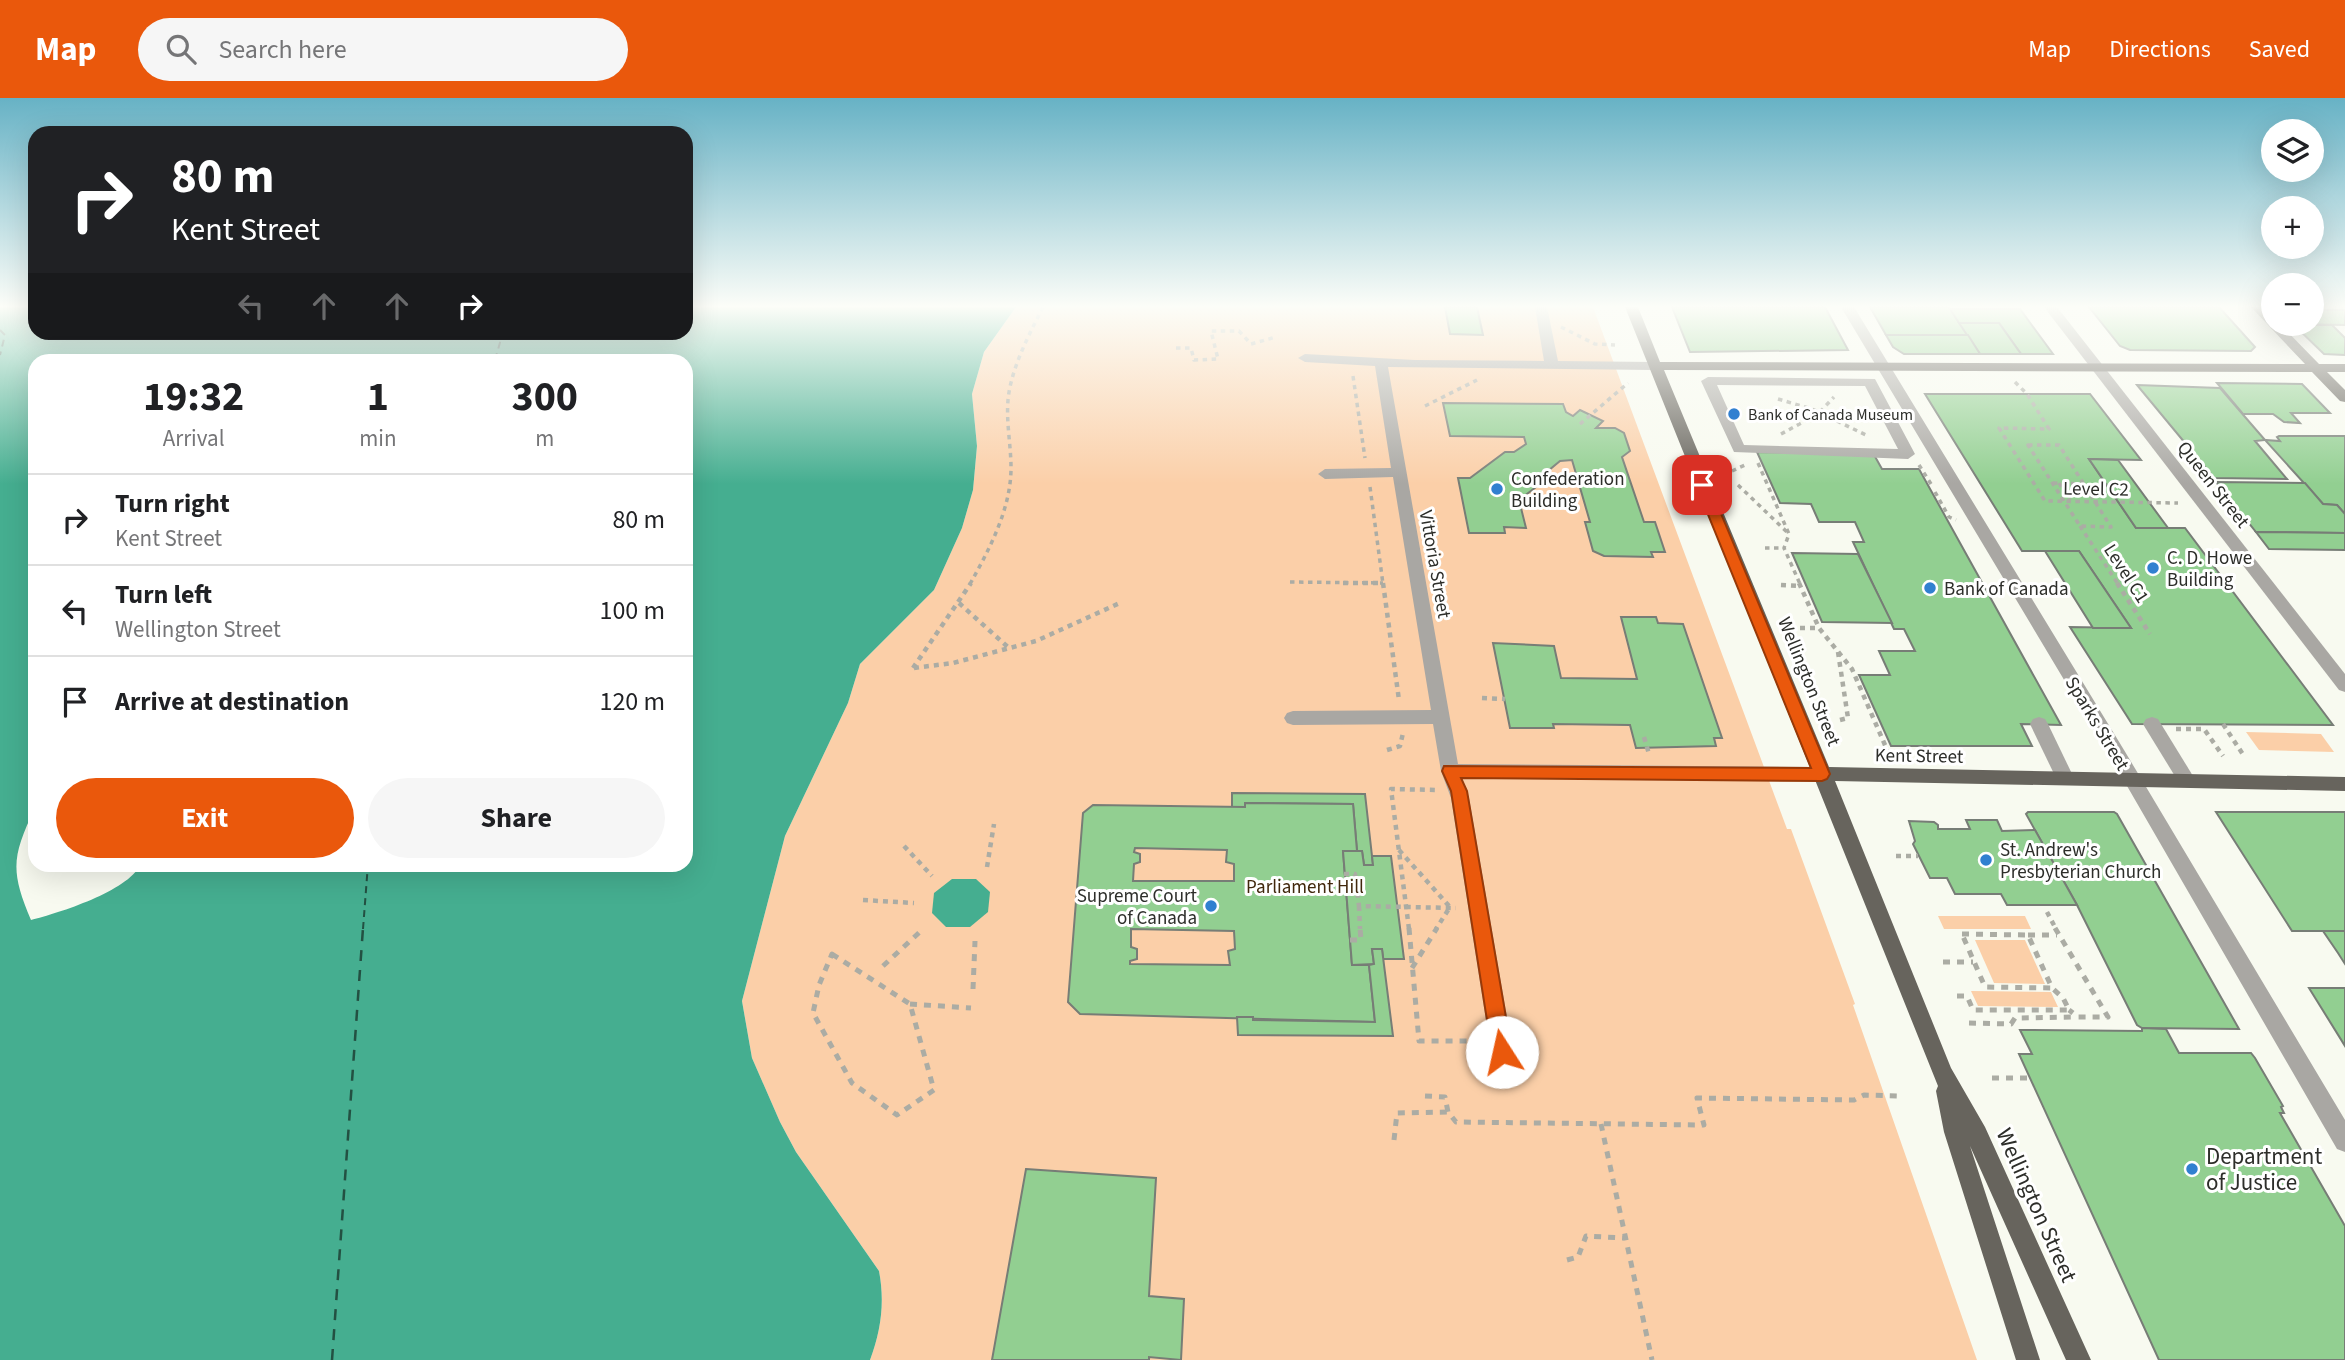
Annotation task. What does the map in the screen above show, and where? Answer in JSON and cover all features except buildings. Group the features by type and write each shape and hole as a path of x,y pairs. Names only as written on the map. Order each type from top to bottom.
{"main road":[{"path":"1653,366 2345,369"},
{"name":"Wellington Street","path":"1653,366 1943,1074 1977,1135 2078,1360"},
{"path":"2317,368 2345,398"},
{"name":"Kent Street","path":"1822,774 2345,784"},
{"name":"Wellington Street","path":"1943,1074 1955,1132 2028,1360"}],"street":[{"name":"Vittoria Street","path":"1381,366 1440,717 1447,781 1459,791 1502,1052"},
{"path":"1546,366 1653,366"},
{"name":"Sparks Street","path":"1882,367 2131,779 2345,1141"},
{"name":"Queen Street","path":"2098,368 2345,686"},
{"path":"1708,381 1870,382 1909,454 1739,449 1708,381"},
{"path":"1325,474 1399,472"},
{"path":"1293,718 1440,717"},
{"path":"2039,724 2065,778"},
{"path":"2152,724 2187,781"},
{"name":"Kent Street","path":"1447,781 1822,774"}],"path":[{"path":"1016,366 1012,375 1007,412 1012,471 1003,511 975,577 914,668 953,663 1010,649 1045,637 1122,602"},
{"path":"1352,373 1403,735 1400,746 1387,750"},
{"path":"1425,406 1484,376"},
{"name":"Level C2","path":"2012,379 2027,394 2049,429 1999,428 2045,501 2178,503"},
{"path":"1580,424 1628,383"},
{"name":"Level C1","path":"2081,526 2111,527 2059,445 2028,445 2150,634"},
{"path":"2052,483 2083,484"},
{"path":"2059,483 2071,501"},
{"path":"1738,485 1789,534"},
{"path":"1765,548 1784,548 1819,628 1852,669 1888,752"},
{"path":"1290,582 1382,583"},
{"path":"1781,585 1800,586"},
{"path":"959,603 1010,649"},
{"path":"1800,628 1819,628"},
{"path":"1838,649 1848,718 1840,720"},
{"path":"1482,698 1504,699"},
{"path":"2224,724 2244,756"},
{"path":"2174,738 2168,729 2204,729 2223,756"},
{"path":"1644,737 1649,754"},
{"path":"1447,781 1391,789 1407,906 1419,1041 1482,1041"},
{"path":"987,867 994,824"},
{"path":"904,846 932,876"},
{"path":"1399,849 1450,907"},
{"path":"1896,856 1918,856"},
{"path":"1344,874 1355,874 1359,906 1361,940 1350,940"},
{"path":"863,901 915,903"},
{"path":"1359,906 1479,909"},
{"path":"1412,969 1450,907"},
{"path":"1969,1023 2011,1024 2015,1018 2108,1017 2090,979 2057,935 2046,912"},
{"path":"883,966 923,929"},
{"path":"2052,988 1985,987 1962,934 2057,935"},
{"path":"2028,935 2052,988 2078,1017"},
{"path":"973,989 975,941"},
{"path":"909,1004 934,1090 897,1115 852,1083 813,1013 819,985 832,954 909,1004 971,1007"},
{"path":"1943,962 1974,962"},
{"path":"1957,996 1967,996 1973,1010 2069,1010"},
{"path":"1993,1078 2029,1078"},
{"path":"1425,1096 1445,1097 1448,1112 1456,1122 1704,1125 1697,1098 1854,1100 1864,1095 1899,1096"},
{"path":"1394,1140 1397,1112 1448,1112"},
{"path":"1601,1124 1652,1360"},
{"path":"1567,1260 1578,1257 1586,1236 1624,1238"}],"green space":[{"name":"Parliament Hill","path":"980,366 1615,366 1855,1004 1853,1005 1977,1360 870,1360 881,1316 879,1271 796,1152 780,1122 752,1058 742,1001 785,836 848,703 860,664 934,590 962,528 973,490 977,446 972,394"},
{"path":"2246,732 2321,734 2334,752 2259,750"},
{"path":"1938,916 2025,916 2031,929 1944,929"},
{"path":"1975,940 2025,940 2045,984 1994,983"},
{"path":"1971,991 2051,992 2058,1007 1978,1006"}],"shaded area":[{"path":"0,366 28,366 28,825 16,864 20,889 31,920 92,900 122,884 135,872 693,872 693,366 980,366 972,394 977,446 973,490 962,528 934,590 860,664 848,703 785,836 742,1001 752,1058 780,1122 796,1152 879,1271 881,1316 870,1360 0,1360"},
{"path":"952,879 976,879 990,892 988,912 970,927 946,927 932,913 934,893"}],"ferry route":[{"path":"363,929 367,872"},
{"path":"332,1360 363,928"}],"place":[{"name":"Bank of Canada Museum","path":"1734,414"},
{"name":"Confederation Building","path":"1497,489"},
{"name":"C. D. Howe Building","path":"2153,568"},
{"name":"Bank of Canada","path":"1930,588"},
{"name":"St. Andrew's Presbyterian Church","path":"1986,860"},
{"name":"Supreme Court of Canada","path":"1211,906"},
{"name":"Department of Justice","path":"2192,1169"}],"route":[{"path":"1502,1052 1459,791 1450,771 1822,774 1702,485"}]}
